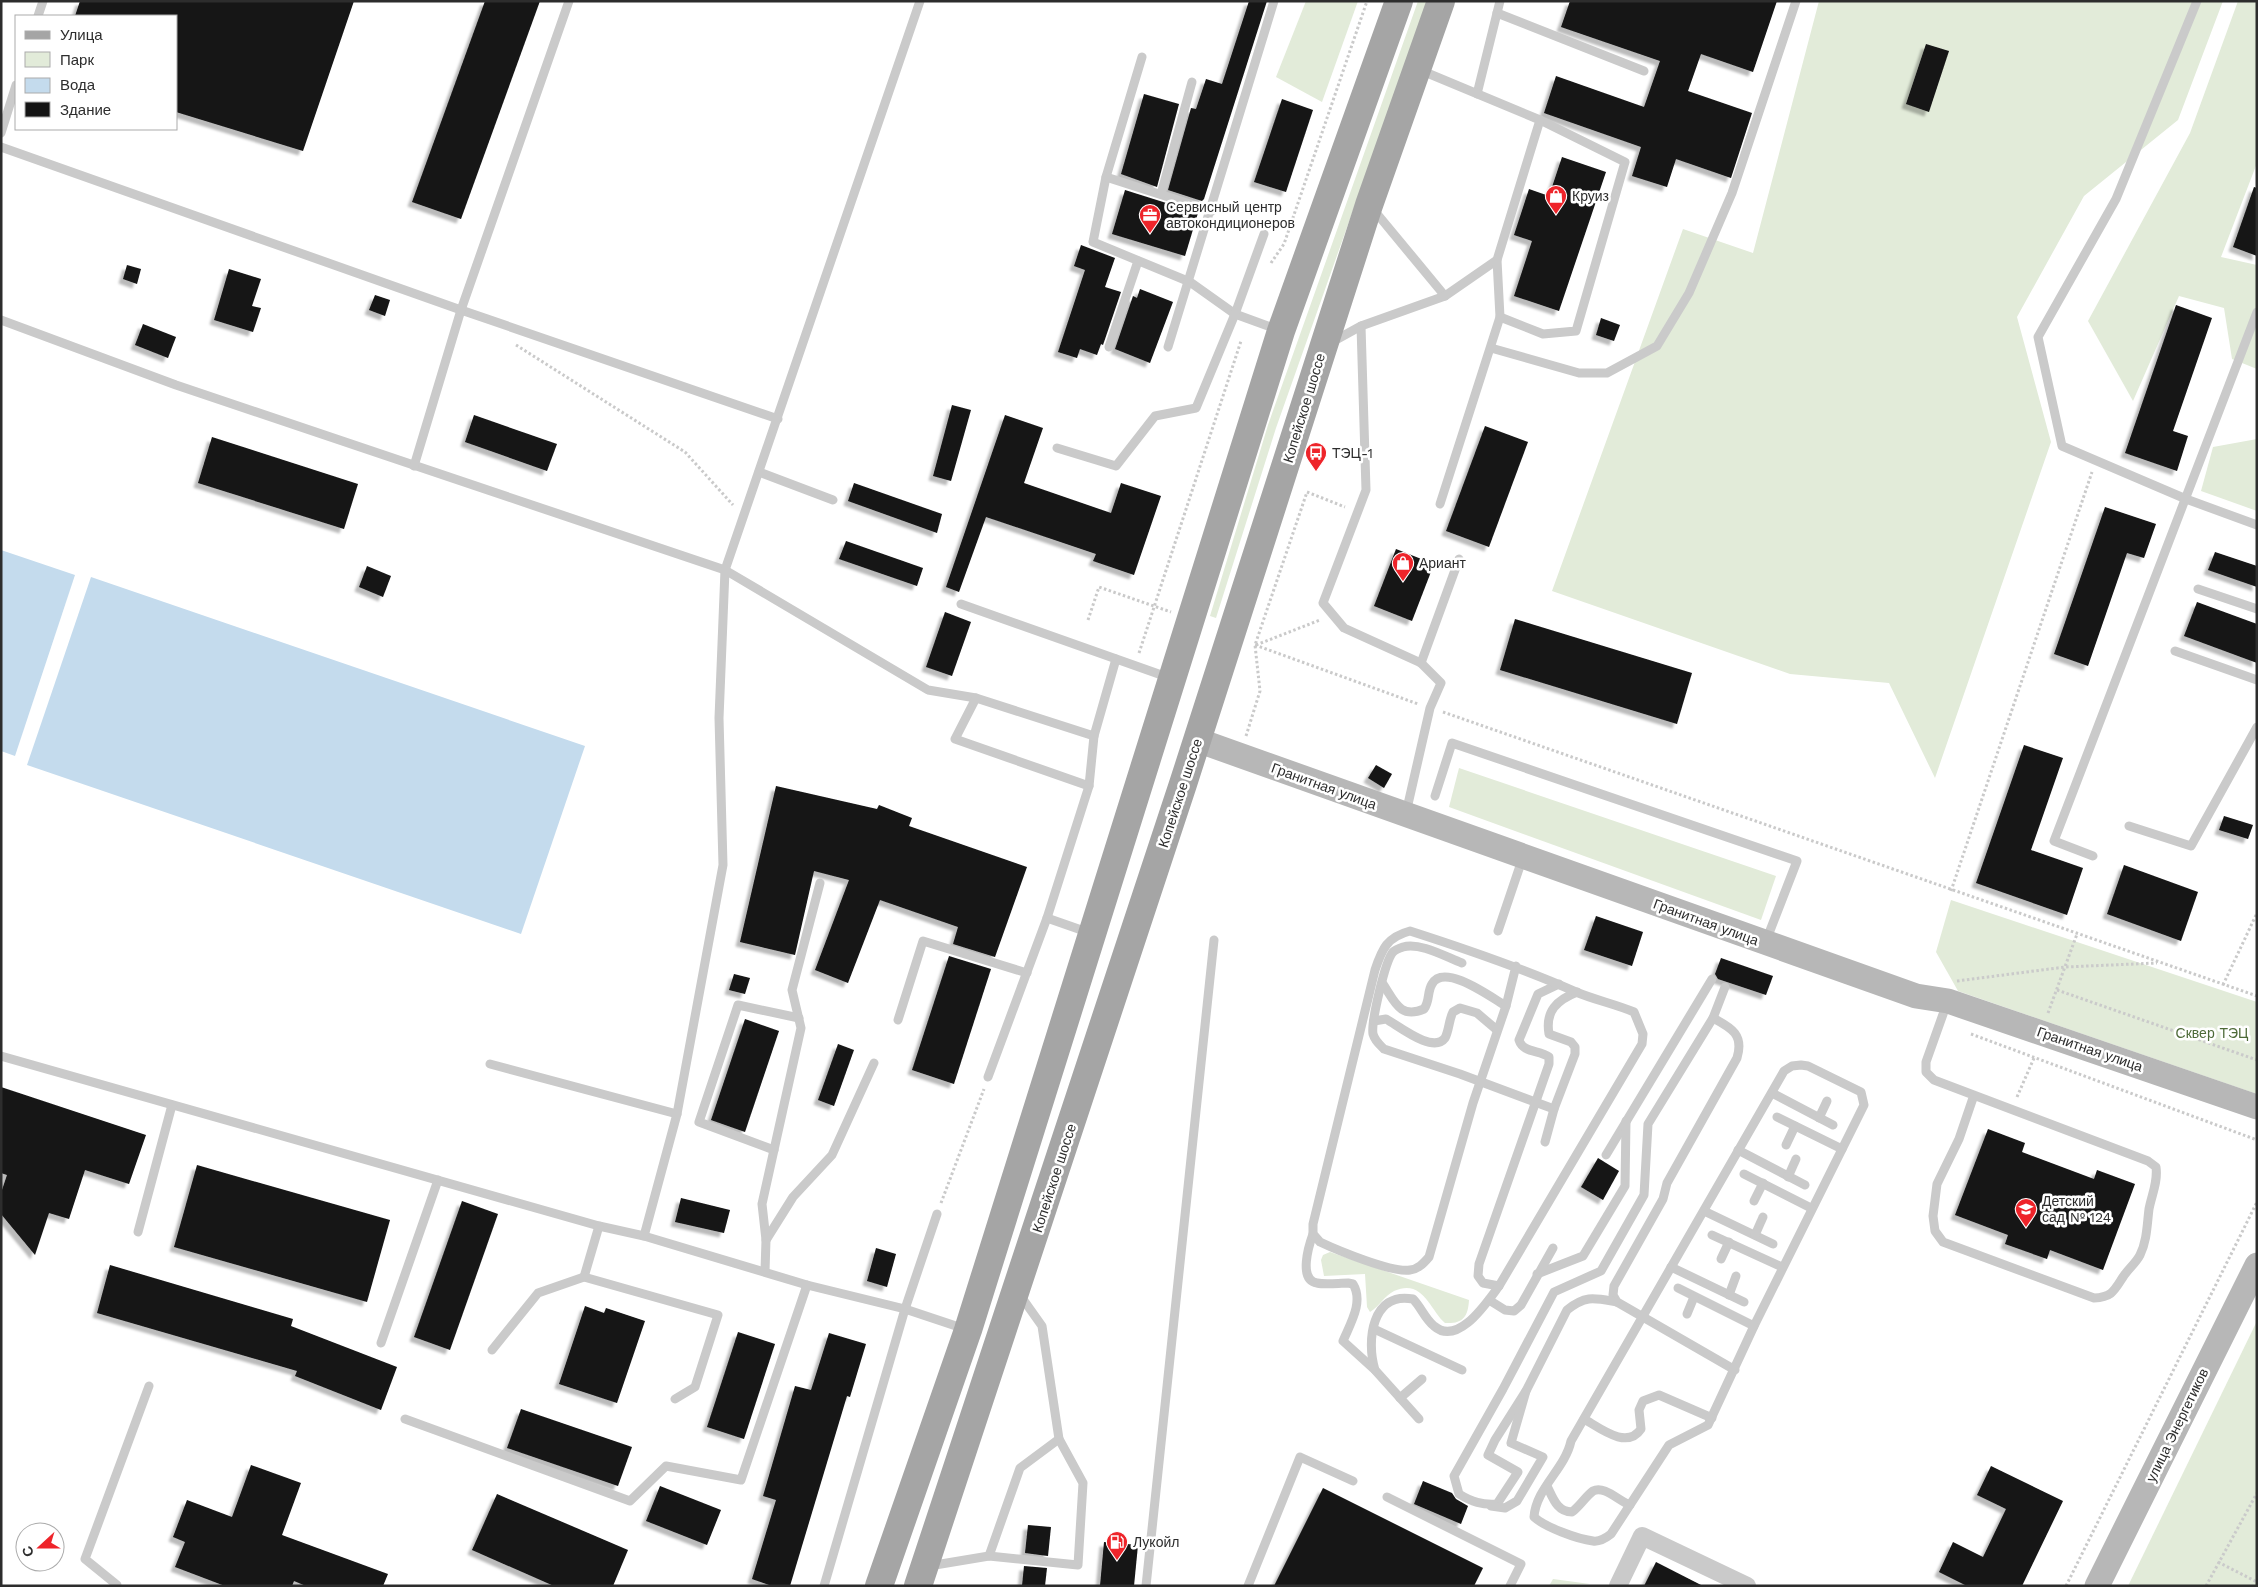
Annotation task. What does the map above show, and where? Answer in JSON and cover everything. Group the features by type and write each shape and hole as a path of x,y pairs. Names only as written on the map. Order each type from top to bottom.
{"main road":[{"path":"879,1586 968,1330 1094,934 1190,618 1281,331 1400,1"},
{"name":"Копейское шоссе","path":"921,1576 1197,740 1369,204 1441,1"},
{"name":"Гранитная улица","path":"1158,727 1197,740"}],"street":[{"name":"Гранитная улица","path":"1197,740 1916,996 1950,992 2041,1032 2257,1107"},
{"name":"улица Энергетиков","path":"2097,1586 2257,1265"},
{"path":"1618,1586 1642,1536 1747,1586"}],"lane":[{"path":"38,15 43,1"},
{"path":"414,466 461,310 569,1"},
{"path":"644,1236 677,1114 722,865 719,718 725,570 920,1"},
{"path":"1168,347 1190,282 1274,1"},
{"path":"1477,94 1500,1"},
{"path":"1491,348 1579,373 1607,373 1657,346 1690,293 1732,193 1796,1"},
{"path":"2197,1 2116,199 2038,337 2062,446 2186,499 2257,525"},
{"path":"1497,13 1644,71"},
{"path":"1142,57 1106,177 1093,242 1190,282 1235,314 1281,331"},
{"path":"1417,69 1540,120 1625,162 1576,331 1543,334 1500,317"},
{"path":"1161,194 1192,82"},
{"path":"1,133 15,88"},
{"path":"1440,504 1500,317 1497,260 1540,120"},
{"path":"1,146 461,310 778,419"},
{"path":"1106,177 1212,210"},
{"path":"1369,204 1444,296"},
{"path":"1057,448 1116,466 1155,416 1196,408 1235,314 1264,234"},
{"path":"1323,346 1362,326 1444,296 1497,260"},
{"path":"1109,347 1138,261"},
{"path":"2093,856 2054,841 2257,312"},
{"path":"1,320 176,386 725,570 928,690 976,698 1094,736"},
{"path":"1362,326 1366,490 1323,603 1344,628 1422,663 1441,683 1430,708 1406,815"},
{"path":"759,472 833,500"},
{"path":"1422,663 1459,559"},
{"path":"2198,589 2257,610"},
{"path":"961,604 1172,679"},
{"path":"2175,651 2257,680"},
{"path":"988,1077 1048,918 1089,786 1094,736 1116,659"},
{"path":"976,698 955,739 1089,786"},
{"path":"2129,826 2191,846 2257,727"},
{"path":"1435,796 1452,743 1797,861 1765,943"},
{"path":"1498,931 1523,856"},
{"path":"765,1271 766,1240 762,1204 801,1028 792,990 820,883"},
{"path":"1048,918 1094,934"},
{"path":"1375,1370 1370,1352 1374,1329 1380,1310 1389,1300 1400,1297 1413,1299 1435,1327 1443,1332 1454,1331 1482,1310 1499,1286 1642,1044 1643,1034 1634,1012 1577,992 1516,966 1410,931 1393,937 1386,943 1375,970 1312,1224 1313,1234 1307,1253 1306,1266 1310,1279 1316,1284 1352,1284 1355,1289 1356,1309 1343,1341 1375,1370 1419,1419"},
{"path":"1146,1586 1214,940"},
{"path":"898,1020 923,941 1027,974"},
{"path":"1462,963 1417,946 1405,946 1394,951 1388,960 1374,1021 1375,1041 1384,1049 1554,1109"},
{"path":"1313,1234 1320,1242 1331,1248 1396,1270 1410,1270 1421,1266 1429,1257 1479,1082 1506,1006 1516,966"},
{"path":"1383,984 1400,1009 1408,1013 1424,1010 1429,1003 1431,984 1437,978 1447,976 1465,982 1506,1006"},
{"path":"1606,1155 1712,979"},
{"path":"1499,1286 1483,1283 1478,1276 1479,1264 1534,1102 1549,1064 1549,1057 1525,1048 1519,1040 1538,994 1559,984"},
{"path":"1526,1391 1512,1443 1543,1457 1518,1500 1504,1508 1470,1501 1459,1494 1454,1476 1503,1390 1554,1292 1600,1270 1644,1195 1648,1124 1713,1018 1726,986"},
{"path":"1544,1142 1554,1109 1575,1054 1575,1047 1571,1042 1550,1034 1548,1026 1554,1005 1562,998 1577,992"},
{"path":"1950,992 1926,1062 1926,1072 1934,1080 2012,1109 2148,1161 2156,1167 2158,1179 2150,1208 2144,1244 2139,1257 2115,1291 2107,1297 2094,1298 1943,1242 1935,1231 1933,1216 1937,1184 1959,1140 1974,1095"},
{"path":"774,1150 699,1122 738,1005 799,1018"},
{"path":"1374,1021 1386,1019 1426,1043 1438,1043 1445,1038 1453,1012 1460,1008 1478,1013 1497,1030"},
{"path":"1617,1302 1613,1295 1614,1286 1663,1199 1668,1183 1737,1058 1741,1047 1739,1037 1731,1029 1713,1018"},
{"path":"1,1056 599,1226 644,1236 807,1285 905,1309 968,1330"},
{"path":"766,1240 793,1197 832,1155 874,1063"},
{"path":"490,1064 677,1114"},
{"path":"1800,1064 1808,1066 1861,1092 1864,1105 1782,1267 1712,1418 1704,1428 1669,1445 1611,1534 1604,1540 1593,1541 1542,1524 1534,1517 1535,1504 1568,1452 1571,1441 1772,1093 1784,1071 1800,1064"},
{"path":"1772,1093 1833,1126"},
{"path":"1819,1118 1827,1101"},
{"path":"138,1232 172,1105"},
{"path":"1777,1118 1842,1149"},
{"path":"1537,1274 1583,1256 1625,1186 1626,1121"},
{"path":"1786,1145 1795,1126"},
{"path":"1738,1150 1805,1185"},
{"path":"1788,1177 1796,1159"},
{"path":"1744,1174 1811,1208"},
{"path":"381,1343 438,1180"},
{"path":"1754,1201 1762,1183"},
{"path":"1704,1211 1773,1244"},
{"path":"824,1586 905,1309 937,1214"},
{"path":"1755,1235 1763,1217"},
{"path":"584,1277 599,1226"},
{"path":"1712,1235 1782,1267"},
{"path":"1721,1259 1729,1242"},
{"path":"1489,1300 1505,1310 1514,1311 1521,1305 1553,1248"},
{"path":"1671,1267 1744,1302"},
{"path":"1729,1295 1736,1276"},
{"path":"492,1350 538,1294 584,1277 718,1315 695,1387 675,1399"},
{"path":"405,1419 630,1501 666,1466 741,1480 807,1285"},
{"path":"1678,1288 1754,1326"},
{"path":"921,1576 989,1556 1078,1565 1083,1483 1059,1440 1042,1326 1017,1290"},
{"path":"1687,1314 1694,1297"},
{"path":"1483,1505 1498,1504 1518,1472 1488,1455 1495,1440 1526,1391 1568,1310 1579,1301 1590,1298 1617,1302 1735,1370"},
{"path":"1374,1329 1462,1370"},
{"path":"1400,1398 1422,1379"},
{"path":"118,1585 85,1560 149,1386"},
{"path":"1584,1420 1612,1435 1628,1438 1637,1435 1641,1429 1639,1410 1643,1401 1658,1395 1712,1418"},
{"path":"989,1556 1020,1468 1059,1440"},
{"path":"1248,1586 1300,1457 1353,1481"},
{"path":"1547,1486 1557,1506 1565,1512 1572,1512 1594,1491 1603,1490 1612,1494 1619,1501 1630,1505"},
{"path":"1387,1497 1521,1564 1510,1586"}],"path":[{"path":"511,342 685,452 743,517"},
{"path":"1951,891 2096,460"},
{"path":"1255,645 1307,492 1357,512"},
{"path":"1088,620 1099,587 1190,618"},
{"path":"1255,645 1334,615"},
{"path":"1255,645 1951,891 2257,996"},
{"path":"2223,985 2256,913"},
{"path":"2041,1032 2077,934"},
{"path":"1950,992 1961,980 2065,967 2160,963"},
{"path":"2057,990 2257,1060"},
{"path":"2012,1109 2034,1058"},
{"path":"937,1214 988,1077"},
{"path":"2066,1586 2257,1202"},
{"path":"2206,1586 2257,1493"},
{"path":"2218,1562 2257,1582"}],"green space":[{"path":"1306,1 1358,1 1322,102 1276,77"},
{"path":"1418,1 1427,1 1276,428 1216,618 1210,616 1268,425"},
{"path":"1819,1 2223,1 2178,120 2084,196 2017,317 2051,442 1935,778 1889,683 1790,674 1552,591 1683,229 1753,253"},
{"path":"2238,1 2257,1 2257,163 2221,257 2257,265 2257,369 2232,359 2224,308 2179,296 2133,401 2088,321 2190,133"},
{"path":"2257,439 2257,511 2201,491 2213,447"},
{"path":"1459,768 1776,876 1761,920 1449,807"},
{"name":"Сквер ТЭЦ","path":"1951,900 2257,1002 2257,1094 1958,991 1936,952"},
{"path":"1330,1252 1469,1300 1467,1311 1460,1321 1445,1323 1425,1297 1412,1289 1404,1288 1390,1293 1370,1312 1367,1307 1365,1274 1324,1276 1321,1260 1323,1255"},
{"path":"2257,1321 2257,1586 2128,1586"},
{"path":"1553,1579 1590,1584 1549,1586"}],"water":[{"path":"1,550 75,575 15,756 1,751"},
{"path":"91,577 585,746 521,934 27,765"}],"building":[{"path":"80,1 354,1 303,151 178,113 178,15 75,15"},
{"path":"485,1 540,1 461,219 412,202"},
{"path":"1249,1 1267,1 1204,199 1202,201 1168,190 1191,108 1196,109 1206,79 1222,84"},
{"path":"1570,1 1777,1 1753,72 1701,54 1688,91 1752,113 1731,178 1676,159 1667,187 1632,176 1641,147 1544,113 1556,76 1644,107 1660,61 1561,27"},
{"path":"1926,44 1949,51 1929,112 1906,104"},
{"path":"1144,94 1179,104 1157,187 1121,174"},
{"path":"1282,99 1313,110 1286,192 1254,182"},
{"name":"Круиз","path":"1562,157 1606,172 1559,311 1514,296 1532,241 1514,235 1529,189 1549,196"},
{"path":"2254,187 2257,188 2257,256 2233,247"},
{"path":"1125,190 1198,213 1185,256 1112,234"},
{"path":"1081,245 1115,258 1105,287 1121,292 1103,345 1101,344 1097,355 1080,349 1077,358 1058,352 1085,270 1074,266"},
{"path":"127,265 141,269 137,284 123,279"},
{"path":"229,269 261,279 252,306 261,308 253,332 214,320"},
{"path":"1140,289 1173,302 1150,363 1115,349 1133,296 1137,298"},
{"path":"375,295 390,300 385,316 369,310"},
{"path":"2176,305 2212,318 2173,431 2188,436 2177,471 2125,453"},
{"path":"1601,318 1620,325 1614,341 1596,335"},
{"path":"143,324 176,337 168,358 135,345"},
{"path":"952,405 971,410 951,481 933,476"},
{"path":"474,415 557,444 547,471 465,442"},
{"path":"1005,415 1043,428 1024,483 1111,513 1121,483 1161,496 1134,575 1093,561 1096,554 986,517 959,592 946,587"},
{"path":"1485,426 1528,442 1489,547 1446,531"},
{"path":"212,437 358,484 344,529 198,483"},
{"path":"854,483 942,514 937,533 848,501"},
{"path":"2105,507 2156,524 2144,558 2127,553 2088,666 2054,654"},
{"path":"846,541 923,568 917,586 839,559"},
{"path":"1396,549 1434,564 1412,621 1374,606"},
{"path":"2215,552 2257,566 2257,587 2208,570"},
{"path":"367,566 391,576 383,597 359,587"},
{"path":"2197,602 2257,624 2257,663 2184,636"},
{"path":"945,612 971,622 952,676 926,667"},
{"path":"1515,619 1692,673 1677,724 1500,670"},
{"path":"2024,745 2063,758 2031,850 2083,868 2067,915 1976,883"},
{"path":"1376,765 1392,774 1384,788 1368,778"},
{"path":"776,786 877,809 879,805 912,818 909,826 1027,867 995,957 953,944 958,927 880,900 848,983 815,970 849,880 814,871 795,955 740,942"},
{"path":"2224,816 2253,825 2248,839 2219,830"},
{"path":"2124,865 2198,892 2181,941 2107,914"},
{"path":"1596,916 1643,932 1632,966 1584,950"},
{"path":"949,956 991,969 954,1084 912,1070"},
{"path":"1721,958 1773,976 1766,995 1718,979 1715,974"},
{"path":"734,974 750,978 745,994 729,990"},
{"path":"745,1019 779,1031 745,1132 711,1120"},
{"path":"838,1044 854,1050 834,1106 818,1100"},
{"path":"1,1087 146,1135 129,1184 85,1170 69,1219 49,1213 35,1255 1,1214 1,1193 7,1175 1,1173"},
{"path":"1988,1129 2025,1143 2022,1152 2094,1179 2097,1170 2135,1184 2103,1270 2050,1250 2047,1259 2005,1244 2008,1235 1955,1215"},
{"path":"1598,1158 1619,1171 1603,1200 1581,1187"},
{"path":"197,1165 390,1220 367,1302 174,1247"},
{"path":"681,1198 730,1210 724,1233 675,1222"},
{"path":"462,1201 498,1214 450,1350 414,1337"},
{"path":"876,1248 896,1254 887,1287 867,1281"},
{"path":"110,1265 293,1319 291,1326 397,1367 381,1410 295,1376 297,1371 97,1313"},
{"path":"585,1306 604,1313 606,1308 645,1321 617,1403 559,1384"},
{"path":"738,1332 775,1344 744,1439 707,1427"},
{"path":"829,1333 866,1344 850,1397 847,1396 790,1586 772,1586 752,1579 776,1500 763,1496 795,1386 811,1390"},
{"path":"521,1409 632,1447 618,1486 507,1448"},
{"path":"251,1465 301,1483 282,1535 388,1574 383,1586 306,1586 294,1581 292,1586 225,1586 175,1567 185,1542 173,1537 187,1500 232,1517"},
{"path":"1991,1466 2063,1501 2022,1586 1967,1586 1939,1572 1953,1542 1983,1557 2006,1509 1977,1495"},
{"path":"1423,1481 1452,1493 1456,1499 1468,1506 1461,1524 1414,1504"},
{"path":"660,1486 721,1510 707,1545 646,1521"},
{"path":"1323,1488 1483,1568 1474,1586 1274,1586"},
{"path":"497,1494 628,1550 613,1586 554,1586 472,1550"},
{"path":"1028,1525 1051,1527 1048,1556 1025,1553"},
{"path":"1104,1542 1138,1545 1134,1586 1100,1586"},
{"path":"1656,1562 1703,1586 1644,1586"},
{"path":"1024,1566 1047,1568 1045,1586 1022,1586"}],"place":[{"name":"Круиз","path":"1556,215"},
{"name":"Сервисный центр автокондиционеров","path":"1150,234"},
{"name":"ТЭЦ-1","path":"1316,472"},
{"name":"Ариант","path":"1403,582"},
{"name":"Детский сад № 124","path":"2026,1228"},
{"name":"Лукойл","path":"1117,1561"}]}
